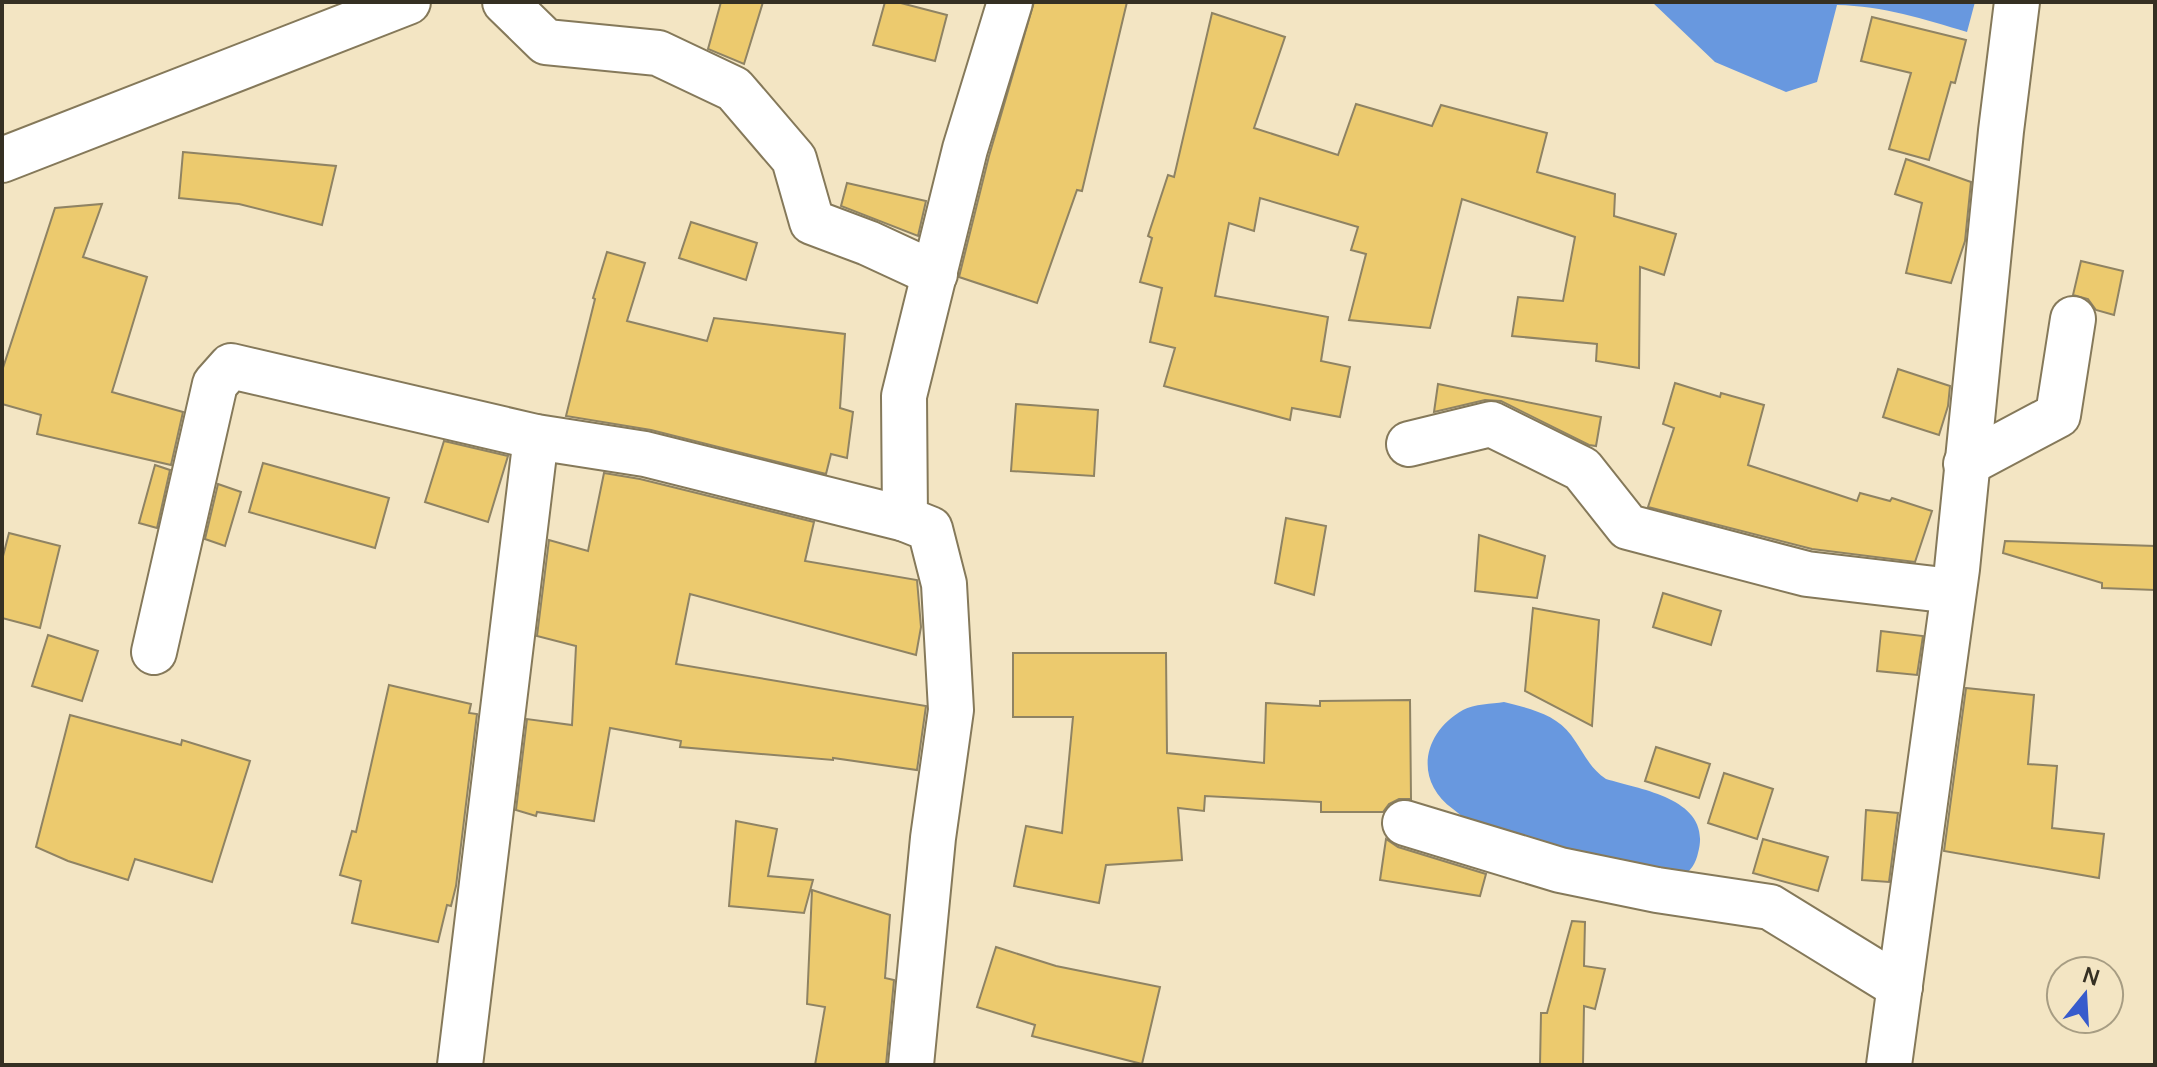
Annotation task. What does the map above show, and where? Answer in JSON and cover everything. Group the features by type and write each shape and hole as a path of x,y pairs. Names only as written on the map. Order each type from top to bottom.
{"street":[{"path":"2,160 408,2"},
{"path":"505,2 546,42 658,53 734,89 794,159 812,222 868,243 935,274"},
{"path":"905,519 904,396 965,149 1010,2"},
{"path":"1889,1065 1957,569 2017,2"},
{"path":"1966,464 2058,415 2073,319"},
{"path":"154,652 215,384 231,366 536,437 645,454 905,519 930,529 944,584 951,710 933,838 911,1065"},
{"path":"1409,444 1491,424 1582,469 1628,527 1807,574 1952,591"},
{"path":"460,1065 536,437"},
{"path":"1405,823 1560,870 1657,890 1770,907 1900,987"}],"water":[{"path":"1652,2 1975,2 1967,32 1887,11 1837,5 1817,82 1786,92 1715,62"},
{"path":"1504,702 1541,713 1558,722 1595,770 1606,779 1655,793 1685,809 1695,820 1700,835 1697,856 1690,870 1680,876 1666,876 1627,869 1482,826 1453,809 1432,785 1428,758 1432,744 1449,720 1463,710"}],"building":[{"path":"721,2 763,2 744,64 708,49"},
{"path":"885,2 897,2 947,15 935,61 873,45"},
{"path":"1034,2 1127,2 1082,191 1077,190 1037,303 959,277 989,156"},
{"path":"1212,13 1285,37 1254,128 1338,155 1356,104 1432,126 1441,105 1547,133 1537,172 1615,194 1614,216 1676,234 1664,275 1640,267 1639,368 1596,361 1597,344 1512,336 1518,297 1563,301 1575,237 1462,199 1430,328 1349,320 1366,254 1351,250 1358,227 1260,198 1254,231 1229,223 1215,296 1328,317 1321,361 1350,367 1340,417 1292,408 1290,420 1164,386 1175,348 1150,342 1162,288 1140,282 1152,238 1148,236 1168,175 1174,177"},
{"path":"1872,17 1966,40 1929,160 1889,149 1911,73 1861,61"},
{"path":"183,152 336,166 322,225 239,204 179,198"},
{"path":"1906,159 1971,182 1965,241 1951,283 1906,273 1922,203 1895,194"},
{"path":"847,183 926,201 918,236 841,206"},
{"path":"102,204 83,257 147,277 112,392 183,412 171,465 37,434 41,415 2,404 2,371 55,208"},
{"path":"691,222 757,243 746,280 679,258"},
{"path":"607,252 645,263 627,321 707,341 714,318 845,334 840,408 853,412 847,458 831,454 826,474 651,430 566,416 593,298"},
{"path":"2081,261 2123,271 2114,315 2096,310 2088,299 2073,295"},
{"path":"1898,369 1950,386 1948,406 1939,435 1883,417"},
{"path":"1675,383 1720,397 1721,393 1764,405 1748,465 1857,501 1860,493 1890,501 1892,498 1932,511 1915,562 1812,549 1648,507 1674,428 1663,424"},
{"path":"1438,384 1601,417 1596,446 1501,401 1485,400 1434,412"},
{"path":"1016,404 1098,410 1094,476 1011,471"},
{"path":"444,441 508,456 488,522 425,502"},
{"path":"263,463 389,498 375,548 249,512"},
{"path":"155,465 170,470 157,528 139,523"},
{"path":"604,473 814,522 805,561 917,580 921,627 916,655 690,594 676,664 926,706 917,770 833,758 680,747 681,741 610,728 594,821 537,812 536,816 516,810 527,719 572,725 576,646 537,636 549,540 588,551"},
{"path":"218,484 241,492 225,546 205,539"},
{"path":"1286,518 1326,526 1314,595 1275,583"},
{"path":"9,533 60,546 40,628 2,618 2,560"},
{"path":"1479,535 1545,556 1537,598 1475,591"},
{"path":"2005,541 2155,546 2155,590 2102,588 2102,583 2003,553"},
{"path":"1663,593 1721,611 1711,645 1653,627"},
{"path":"1533,608 1599,620 1592,726 1525,691"},
{"path":"1881,631 1923,636 1917,675 1877,671"},
{"path":"48,635 98,651 82,701 32,686"},
{"path":"1013,653 1166,653 1167,753 1264,763 1266,703 1320,706 1320,701 1410,700 1411,799 1399,799 1389,804 1383,812 1321,812 1321,802 1205,796 1204,811 1178,808 1182,860 1106,865 1099,903 1014,886 1026,826 1062,833 1073,717 1013,717"},
{"path":"389,685 471,704 469,713 477,714 456,886 451,906 447,905 438,942 352,923 361,881 340,875 352,831 356,832"},
{"path":"1966,688 2034,695 2028,764 2057,766 2052,828 2104,834 2099,878 1944,851"},
{"path":"70,715 181,745 182,740 250,761 212,882 135,859 128,880 36,847"},
{"path":"1656,747 1710,764 1699,798 1645,781"},
{"path":"1724,773 1773,789 1757,839 1708,823"},
{"path":"1866,810 1898,813 1889,882 1862,880"},
{"path":"736,821 777,829 768,876 813,880 804,913 729,906"},
{"path":"1386,839 1398,847 1486,874 1480,896 1380,880"},
{"path":"1763,839 1828,857 1818,891 1753,873"},
{"path":"812,890 890,915 885,978 894,980 886,1065 815,1065 825,1007 807,1004"},
{"path":"1572,921 1585,922 1584,966 1605,969 1595,1009 1584,1006 1583,1065 1540,1065 1541,1013 1547,1013"},
{"path":"996,947 1056,966 1160,987 1142,1064 1032,1036 1035,1025 977,1007"}]}
